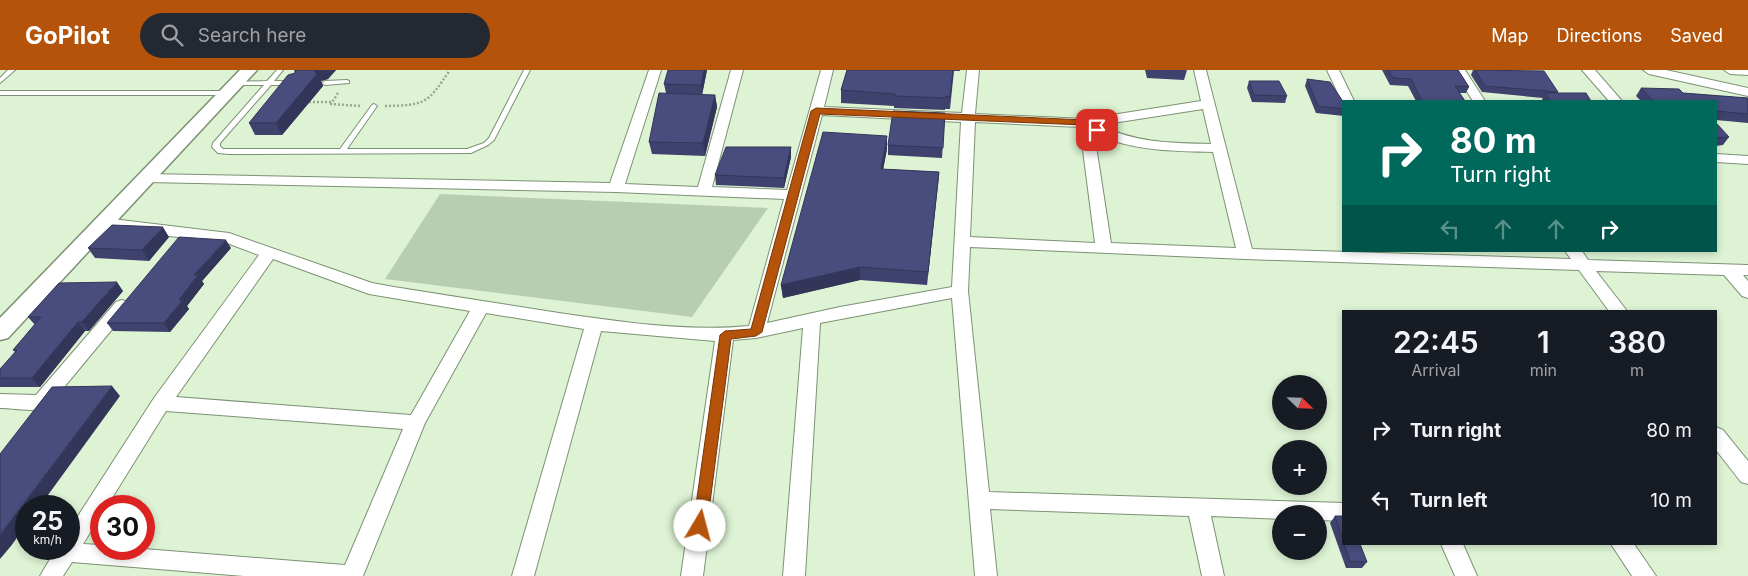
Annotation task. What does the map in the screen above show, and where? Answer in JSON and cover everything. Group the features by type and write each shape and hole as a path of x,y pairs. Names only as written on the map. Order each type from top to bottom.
{"street":[{"path":"616,188 655,70"},
{"path":"704,191 737,70"},
{"path":"756,332 827,70"},
{"path":"973,70 968,117 960,291 986,576"},
{"path":"1200,70 1245,254"},
{"path":"1333,70 1348,100"},
{"path":"1459,70 1478,100"},
{"path":"1588,70 1615,100"},
{"path":"1649,70 1748,92"},
{"path":"1730,70 1748,71"},
{"path":"0,332 237,82"},
{"path":"644,99 664,100"},
{"path":"711,101 729,101"},
{"path":"816,111 1086,123 1209,104"},
{"path":"1086,123 1108,135 1146,145 1219,148"},
{"path":"1086,123 1104,248"},
{"path":"1717,158 1748,160"},
{"path":"147,178 616,188 793,195"},
{"path":"104,223 229,238 379,290 594,324 648,330 725,335 756,332 812,319 960,291"},
{"path":"171,247 184,232"},
{"path":"963,242 1245,254 1419,255 1582,266 1748,270"},
{"path":"1574,252 1582,266 1617,310"},
{"path":"80,533 161,403 269,253"},
{"path":"1729,270 1748,292"},
{"path":"30,417 134,291"},
{"path":"80,553 352,575 416,422 482,307"},
{"path":"794,576 812,319"},
{"path":"523,576 594,324"},
{"path":"692,576 725,335"},
{"path":"0,401 41,402"},
{"path":"161,403 416,422"},
{"path":"1717,437 1748,476"},
{"path":"978,500 1342,512"},
{"path":"1198,507 1213,576"},
{"path":"1452,545 1466,576"},
{"path":"1623,545 1644,576"},
{"path":"51,576 62,560"}],"lane":[{"path":"0,81 12,70"},
{"path":"280,70 217,143 216,147 229,152 468,150 478,148 492,139 527,70"},
{"path":"0,93 237,82 297,82"},
{"path":"326,82 346,82"},
{"path":"342,151 374,106"}],"path":[{"path":"309,102 331,102 331,104 337,106 418,105 426,103 450,70"},
{"path":"331,102 346,82"}],"green space":[{"path":"440,194 768,208 692,317 385,279"}],"building":[{"path":"296,70 315,70 317,74 276,123 249,123 288,75 295,73"},
{"path":"668,70 704,70 701,85 664,84"},
{"path":"847,70 953,70 950,97 895,96 895,94 841,90"},
{"path":"1388,70 1458,70 1469,87 1455,86 1464,100 1422,100 1411,79 1393,78"},
{"path":"1475,70 1544,71 1558,92 1485,86"},
{"path":"1307,79 1330,82 1342,100 1342,109 1318,106"},
{"path":"1249,81 1279,81 1287,96 1254,95"},
{"path":"1641,88 1679,89 1683,93 1748,98 1748,114 1717,111 1717,100 1652,100"},
{"path":"659,93 715,95 703,143 649,142"},
{"path":"1545,93 1586,93 1590,100 1549,100"},
{"path":"893,111 945,113 943,148 888,145"},
{"path":"1717,124 1729,137 1717,138"},
{"path":"823,132 887,136 881,169 939,172 928,272 860,267 781,285"},
{"path":"726,147 791,147 784,178 715,175"},
{"path":"112,225 163,227 142,250 88,248"},
{"path":"179,237 226,240 194,275 198,275 179,300 183,300 164,323 107,323"},
{"path":"117,282 82,322 78,322 32,378 0,378 0,369 17,350 13,350 41,317 28,317 59,283"},
{"path":"112,386 30,495 15,495 15,515 0,535 0,454 52,387"},
{"path":"1335,516 1342,516 1342,537"},
{"path":"1344,545 1360,545 1367,562 1350,561"}],"route":[{"path":"700,526 725,335 756,332 816,111 1086,123 1097,130"}]}
